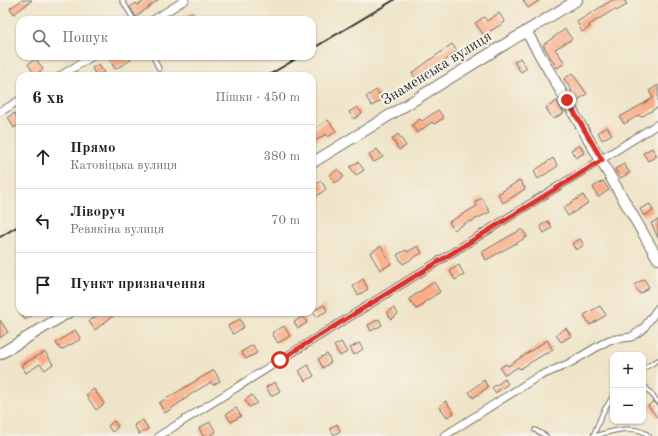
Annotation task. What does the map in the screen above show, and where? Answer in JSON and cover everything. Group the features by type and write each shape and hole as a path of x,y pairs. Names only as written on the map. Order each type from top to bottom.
{"main road":[{"name":"Знаменська вулиця","path":"316,161 577,0"},
{"path":"526,31 658,259"},
{"path":"0,354 62,316"}],"street":[{"path":"160,16 186,0"},
{"path":"67,72 86,60"},
{"path":"0,112 16,102"},
{"path":"159,436 658,124"},
{"path":"444,436 537,377 568,364 609,340 631,337 643,329 658,308"}],"lane":[{"path":"122,0 132,16"},
{"path":"154,60 159,69"},
{"path":"646,367 658,360"},
{"path":"646,388 658,402"},
{"path":"593,436 603,412 610,401"},
{"path":"593,436 634,429 645,432 649,436"},
{"path":"535,430 546,436"}],"building":[{"path":"22,0 32,0 14,14 10,8"},
{"path":"146,0 158,0 135,16 130,7 136,3 138,5"},
{"path":"523,0 540,0 528,8"},
{"path":"612,0 624,0 627,5 616,11 615,9 589,25 590,27 582,32 577,22"},
{"path":"192,12 195,16 184,16"},
{"path":"499,13 505,22 484,35 475,23 484,17 487,21"},
{"path":"565,29 572,39 555,49 565,63 557,68 543,45"},
{"path":"452,44 457,51 433,70 432,68 416,79 412,73"},
{"path":"520,58 527,68 521,72 514,62"},
{"path":"37,60 43,69 39,72 33,72 28,64"},
{"path":"110,60 131,60 115,69"},
{"path":"99,64 103,72 94,72 92,68"},
{"path":"572,73 587,94 576,101 570,92 572,91 564,79"},
{"path":"658,85 658,107 641,117 639,115 624,124 620,117 653,98 649,91"},
{"path":"376,90 383,99 372,106 366,97"},
{"path":"557,101 564,113 553,119 546,108"},
{"path":"357,107 362,113 354,119 349,112"},
{"path":"438,110 444,118 434,124 432,122 417,133 412,125 420,119 422,121"},
{"path":"15,113 16,127 14,128 8,117"},
{"path":"328,120 336,131 328,137 326,134 316,140 316,128"},
{"path":"607,127 612,134 602,140 598,132"},
{"path":"398,134 406,146 399,150 392,139"},
{"path":"580,145 584,153 576,158 571,150"},
{"path":"652,148 657,156 648,161 643,153"},
{"path":"377,149 383,157 374,162 369,155"},
{"path":"553,158 558,166 538,179 534,171"},
{"path":"358,162 364,170 356,175 350,167"},
{"path":"624,164 630,173 620,178 615,169"},
{"path":"338,169 344,177 335,183 330,175"},
{"path":"520,180 525,189 503,203 498,194"},
{"path":"321,181 326,189 317,196 316,194 316,184"},
{"path":"603,181 609,190 598,197 593,187"},
{"path":"583,195 588,203 568,216 563,208"},
{"path":"482,198 490,212 470,222 469,221 454,230 449,222 477,206 475,202"},
{"path":"650,204 653,211 644,216 640,209"},
{"path":"658,220 658,238 651,223"},
{"path":"548,221 552,228 544,233 540,226"},
{"path":"522,229 527,237 486,260 482,252"},
{"path":"580,239 584,245 576,250 572,244"},
{"path":"381,246 391,264 380,270 370,253"},
{"path":"418,246 422,253 403,264 397,255"},
{"path":"459,265 464,275 455,280 450,271"},
{"path":"363,279 368,289 358,295 353,286"},
{"path":"644,279 649,287 640,294 634,285"},
{"path":"434,282 440,292 423,303 424,305 416,309 409,299"},
{"path":"324,305 327,311 316,317 316,309"},
{"path":"600,306 606,315 590,325 584,315"},
{"path":"394,308 398,314 391,319 387,312"},
{"path":"22,316 31,316 25,320"},
{"path":"97,316 113,316 95,330 89,321"},
{"path":"303,316 307,323 298,328 294,322"},
{"path":"240,319 244,327 233,334 228,326"},
{"path":"379,319 382,325 371,331 368,325"},
{"path":"0,320 8,332 0,338"},
{"path":"284,326 290,336 278,343 272,333"},
{"path":"566,328 571,336 561,342 556,335"},
{"path":"75,330 81,339 61,350 56,343"},
{"path":"547,340 553,350 547,354 546,353 520,369 518,367 505,375 500,368 506,364 508,366"},
{"path":"341,342 347,352 340,356 334,346"},
{"path":"359,343 363,349 354,355 350,348"},
{"path":"253,345 257,353 246,359 241,352"},
{"path":"45,352 53,364 45,370 40,364 26,373 21,365"},
{"path":"327,354 331,362 323,368 318,359"},
{"path":"308,365 314,376 305,381 299,371"},
{"path":"214,370 220,381 213,385 211,382 188,396 165,413 159,403"},
{"path":"505,379 508,384 495,393 492,388"},
{"path":"484,380 488,387 473,398 469,392"},
{"path":"275,382 280,391 271,396 266,387"},
{"path":"94,389 104,404 96,410 86,395"},
{"path":"252,395 257,403 249,407 245,400"},
{"path":"446,401 454,413 447,417 439,406"},
{"path":"653,401 658,405 658,418 648,406"},
{"path":"236,408 241,416 231,422 226,414"},
{"path":"143,420 148,429 139,434 134,425"},
{"path":"114,421 118,427 112,432 108,426"},
{"path":"210,422 216,432 209,436 203,436 199,428"},
{"path":"337,424 340,431 334,435 330,428"}],"railway":[{"path":"316,47 394,0"},
{"path":"274,72 294,60"},
{"path":"0,237 16,227"}],"route":[{"path":"280,360 602,160 567,100"}]}
